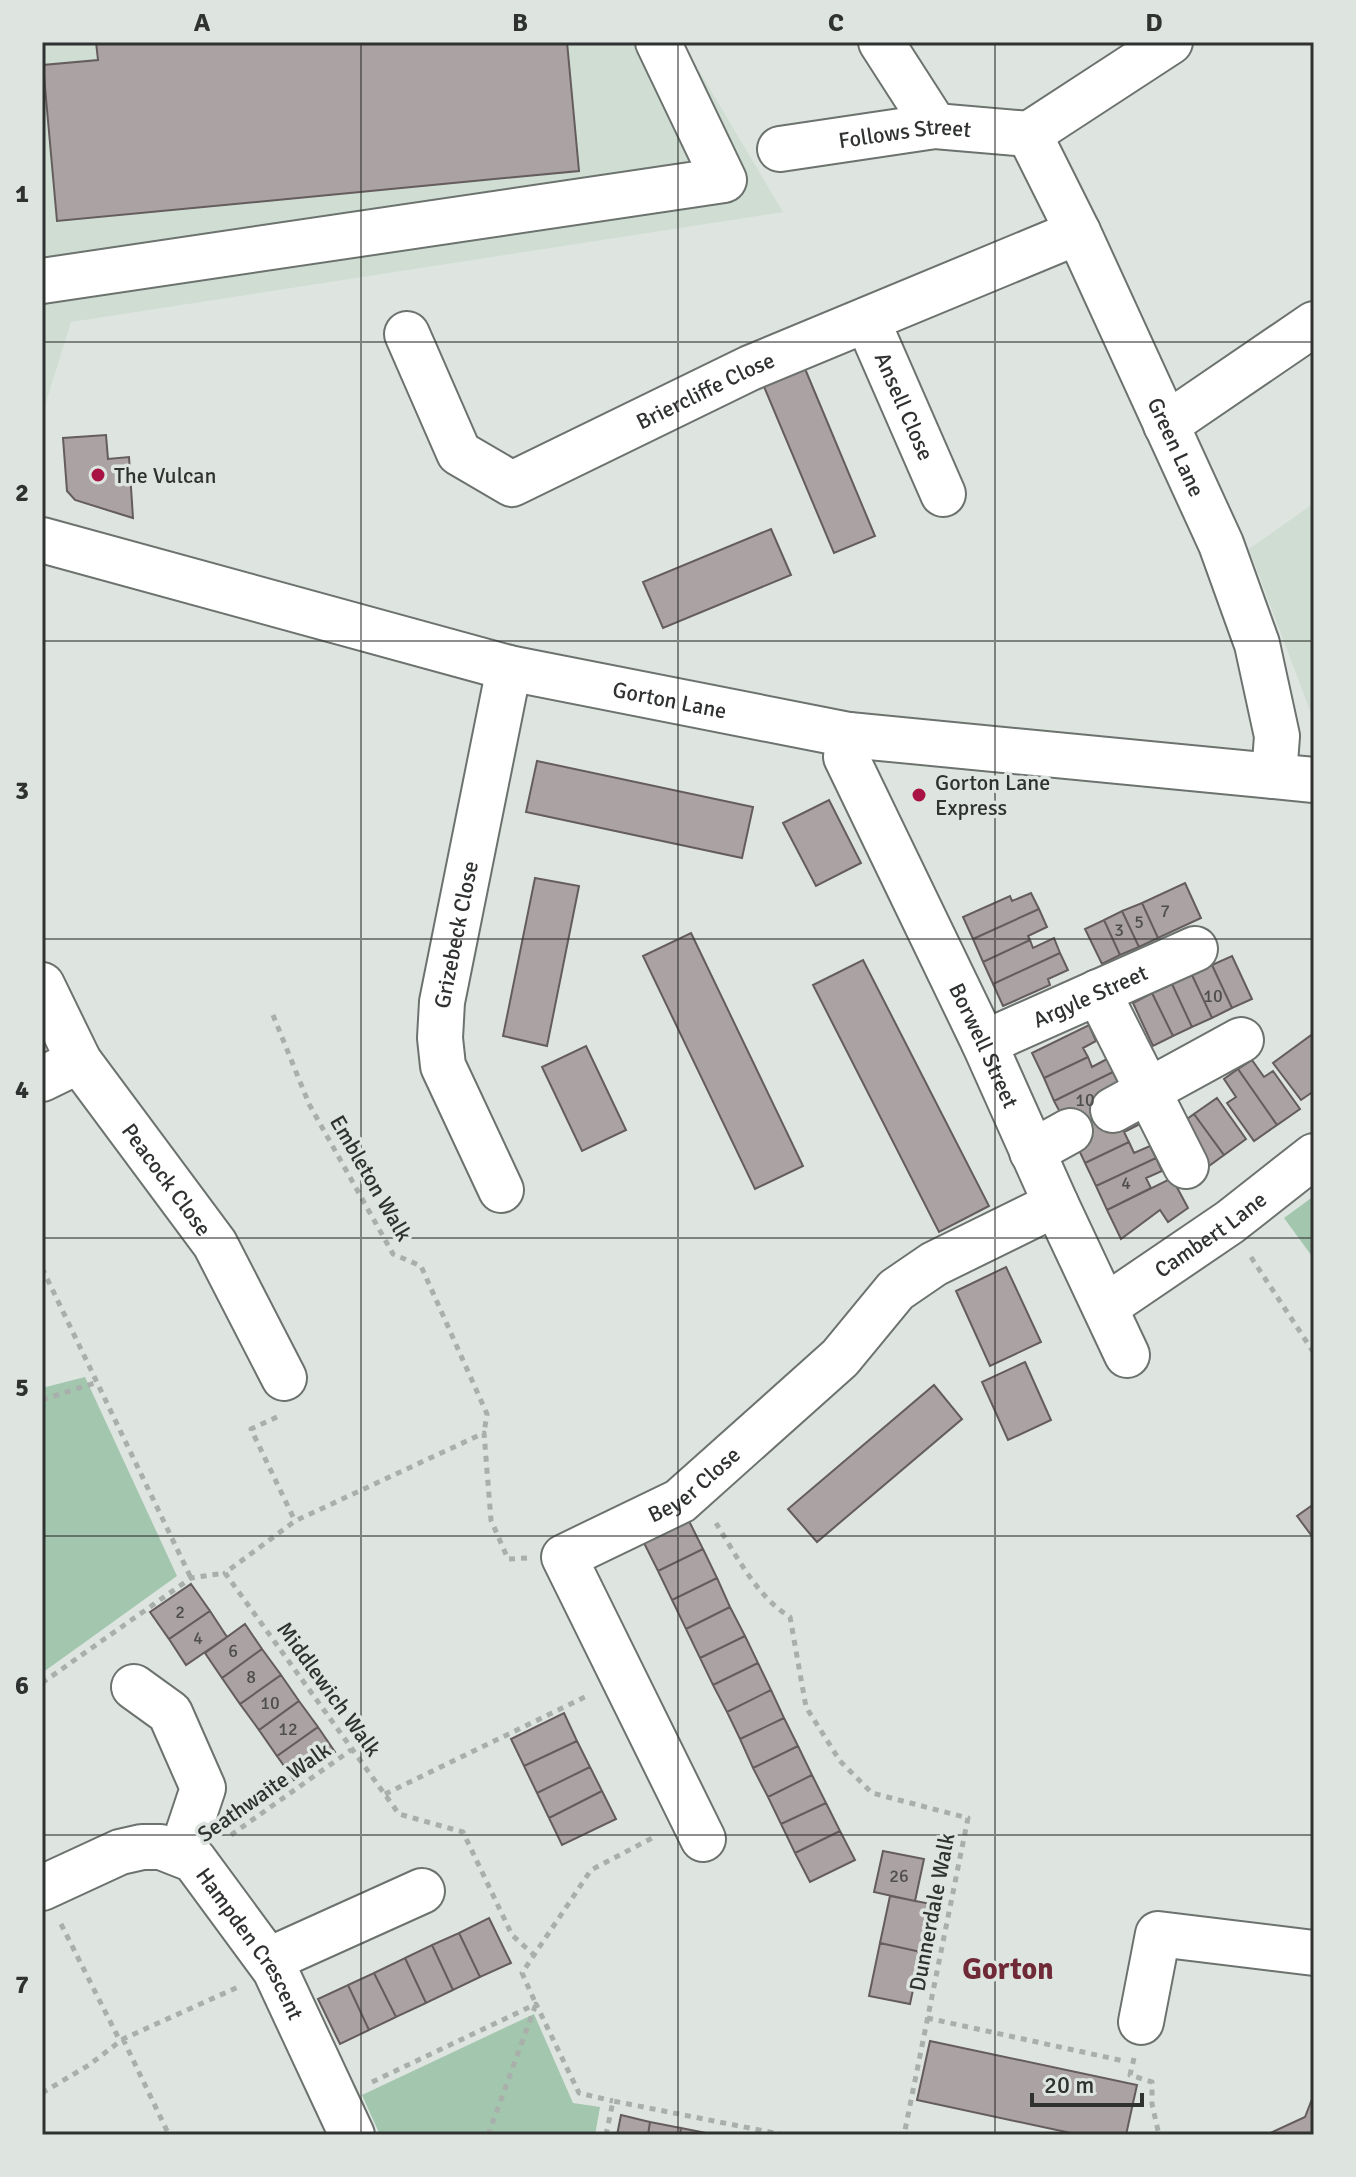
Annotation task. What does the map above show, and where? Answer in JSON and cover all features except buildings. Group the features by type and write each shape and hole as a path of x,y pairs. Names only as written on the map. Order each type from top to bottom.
{"street":[{"path":"42,281 724,180 658,42"},
{"path":"881,42 935,126"},
{"path":"1029,134 1170,42"},
{"name":"Follows Street","path":"780,149 935,126 1029,134"},
{"name":"Green Lane","path":"1029,134 1078,232 1221,544 1257,644 1277,736 1294,778"},
{"name":"Briercliffe Close","path":"407,334 459,453 512,484 750,368 1078,232"},
{"name":"Ansell Close","path":"867,320 943,494"},
{"path":"1166,425 1314,324"},
{"name":"Gorton Lane","path":"42,540 509,668 849,735 1294,778"},
{"name":"Grizebeck Close","path":"501,1190 443,1066 440,1038 442,1002 509,668"},
{"name":"Borwell Street","path":"849,735 846,757 984,1043 1127,1355"},
{"name":"Argyle Street","path":"984,1043 1195,949"},
{"name":"Peacock Close","path":"42,985 61,1070 215,1244 284,1378"},
{"path":"1098,992 1132,1101 1186,1166"},
{"path":"1132,1101 1241,1040"},
{"path":"1032,1152 1070,1131"},
{"name":"Cambert Lane","path":"1105,1307 1230,1222 1314,1156"},
{"name":"Beyer Close","path":"564,1557 680,1501 840,1358 896,1290 934,1264 1056,1204"},
{"path":"564,1557 698,1828"},
{"path":"134,1687 170,1713 203,1788 188,1857"},
{"name":"Hampden Crescent","path":"49,1901 120,1852 161,1847 188,1857 272,1965 344,2117"},
{"path":"272,1965 422,1891"},
{"path":"1137,2042 1158,1934 1314,1953"}],"path":[{"name":"Embleton Walk","path":"273,1015 309,1104 393,1254 421,1266 487,1414 484,1433 491,1520 508,1559 564,1557"},
{"path":"1230,1222 1314,1353"},
{"path":"42,1268 191,1578"},
{"path":"284,1378 298,1407 251,1429 295,1521"},
{"path":"42,1400 98,1382"},
{"path":"42,1683 191,1578 225,1573 295,1521 484,1433"},
{"name":"Dunnerdale Walk","path":"695,1488 744,1568 776,1609 790,1617 806,1707 840,1761 872,1793 968,1818 904,2135"},
{"name":"Middlewich Walk","path":"225,1573 399,1814 463,1832 512,1935 534,1955"},
{"path":"385,1794 624,1678"},
{"name":"Seathwaite Walk","path":"188,1857 351,1750"},
{"path":"698,1828 591,1870 522,1973 579,2093 785,2135"},
{"path":"49,1901 169,2135"},
{"path":"42,2093 89,2065 121,2040 272,1965"},
{"path":"344,2117 536,2004"},
{"path":"488,2135 536,2004"},
{"path":"927,2018 1137,2042 1130,2075 1152,2082 1152,2104 1159,2135"},
{"path":"606,2135 613,2101"}],"shaded area":[{"path":"42,42 682,42 783,212 71,322 42,415"},
{"path":"1314,503 1314,721 1249,549"}],"green space":[{"path":"1314,1196 1314,1259 1284,1218"},
{"path":"85,1377 177,1576 42,1673 42,1388"},
{"path":"534,2014 573,2103 600,2107 595,2135 380,2135 362,2095"}],"place":[{"name":"The Vulcan","path":"98,475"},
{"name":"Gorton Lane Express","path":"919,795"}],"district":[{"name":"Gorton","path":"1008,1969"}]}
